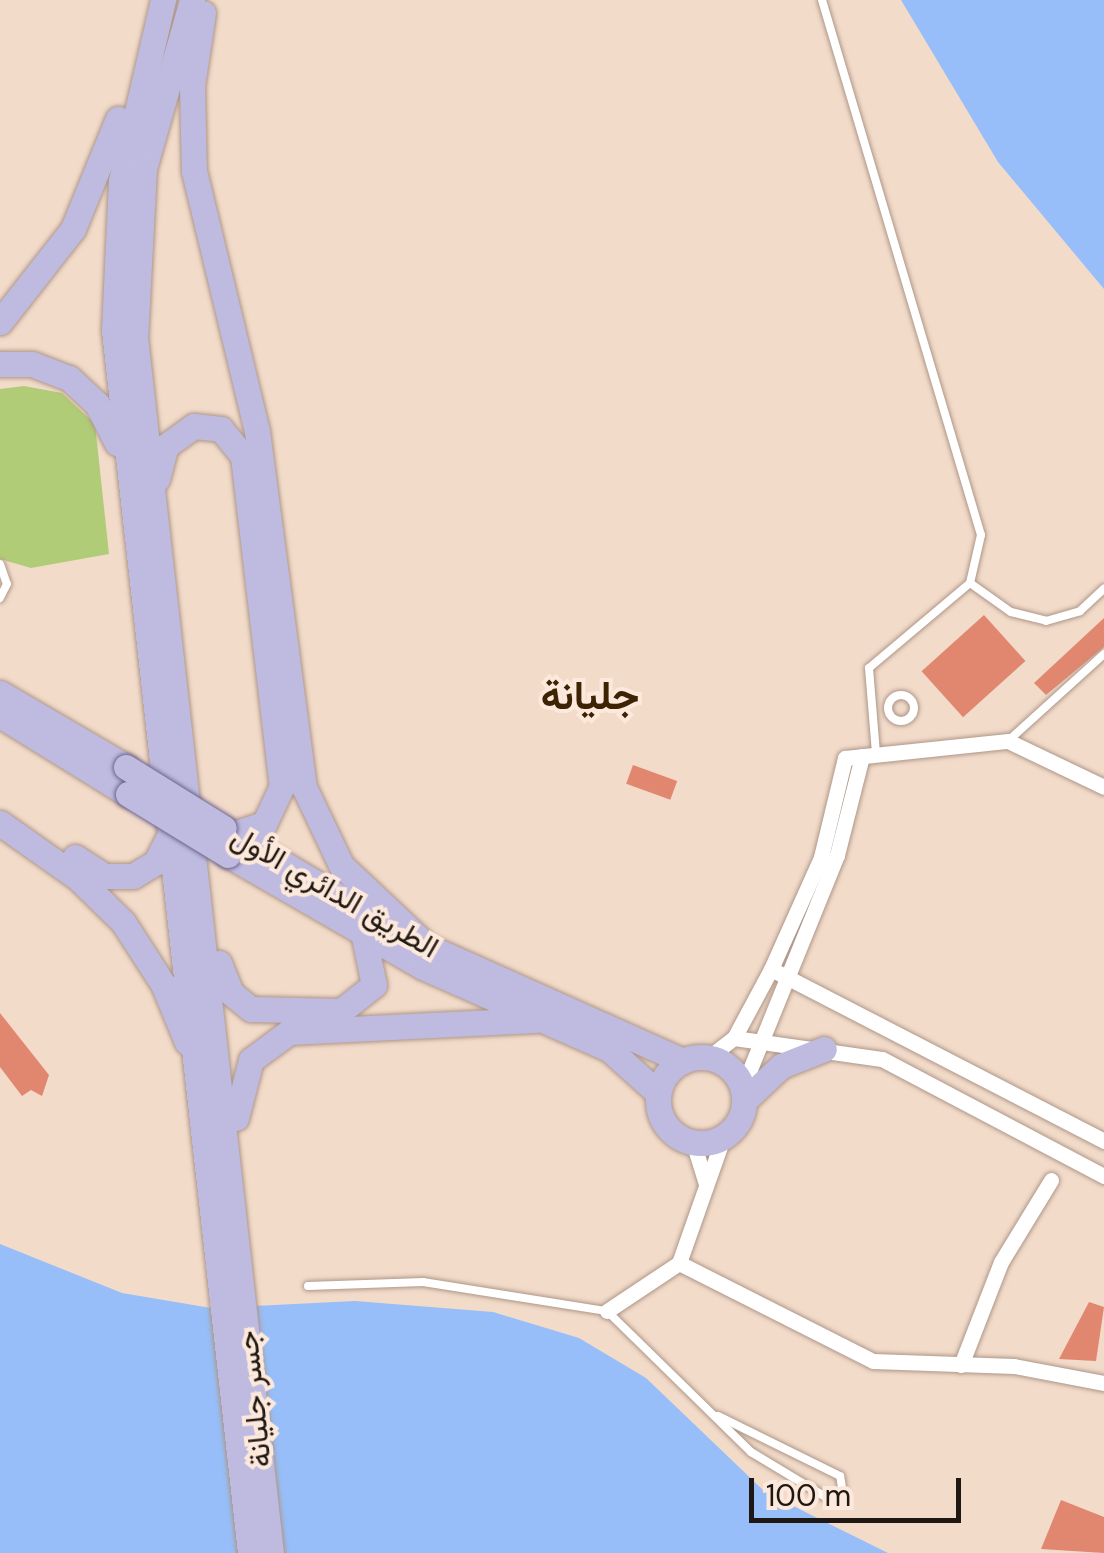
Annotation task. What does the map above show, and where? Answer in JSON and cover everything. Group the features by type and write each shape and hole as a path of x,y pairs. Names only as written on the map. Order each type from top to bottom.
{"main road":[{"path":"0,322 74,229 149,45 163,0"},
{"path":"192,0 137,216 135,337 231,1153"},
{"path":"206,0 192,86 194,171 257,431 299,769 342,865 429,948"},
{"path":"149,45 116,231 125,462 200,1080 228,1244"},
{"path":"0,364 46,366 80,386 104,414 125,462"},
{"path":"154,488 166,446 186,428 221,429 240,447 282,786 272,816 228,839"},
{"name":"الطريق الدائري الأول","path":"0,693 126,767 228,839 429,948 696,1060"},
{"path":"0,715 128,794 228,839 364,937 609,1049 658,1093 666,1125 693,1142 724,1136 743,1095 781,1066 824,1049"},
{"path":"0,806 112,878 149,868 172,828"},
{"path":"0,823 78,878 123,922 163,984 200,1080"},
{"path":"204,924 231,993 267,1013 358,1006 376,976 364,937"},
{"path":"228,1244 231,1153 246,1068 280,1035 545,1020"},
{"path":"658,1093 696,1060 730,1069 743,1095"},
{"name":"جسر جليانة","path":"228,1244 250,1553"},
{"name":"جسر جليانة","path":"228,1244 271,1553"}],"street":[{"path":"696,1060 734,1038 779,972 837,855 861,756 1008,741 1104,787"},
{"path":"743,1095 779,972"},
{"path":"779,972 1104,1141"},
{"path":"734,1038 824,1049 891,1063 1104,1176"},
{"path":"607,1311 679,1263 724,1136"},
{"path":"693,1142 706,1184"},
{"path":"961,1366 1001,1262 1051,1180"},
{"path":"679,1263 857,1356 961,1366 1041,1368 1104,1383"}],"lane":[{"path":"822,0 981,536 970,583 872,663 865,680 872,719 861,756"},
{"path":"0,564 7,584 0,598"},
{"path":"970,583 1011,612 1046,621 1080,610 1104,590"},
{"path":"1008,741 1104,654"},
{"path":"872,719 889,713"},
{"path":"308,1286 423,1282 607,1311 764,1461 829,1499 843,1494 840,1476 718,1416"},
{"path":"764,1461 773,1444"}],"green space":[{"path":"24,386 62,393 95,424 109,554 31,568 0,559 0,389"}],"water":[{"path":"901,0 1104,0 1104,289 998,162"},
{"path":"0,1244 122,1293 211,1308 355,1301 493,1312 579,1338 646,1378 765,1492 888,1553 0,1553"}],"building":[{"path":"984,615 1025,661 963,717 922,671"},
{"path":"1104,618 1104,647 1046,695 1034,683"},
{"path":"633,765 677,781 670,800 626,784"},
{"path":"0,1013 49,1075 42,1096 31,1090 22,1096 0,1067"},
{"path":"1089,1302 1104,1307 1096,1361 1059,1359"},
{"path":"1061,1500 1104,1517 1104,1553 1041,1549"}],"district":[{"name":"جليانة","path":"590,695"}]}
